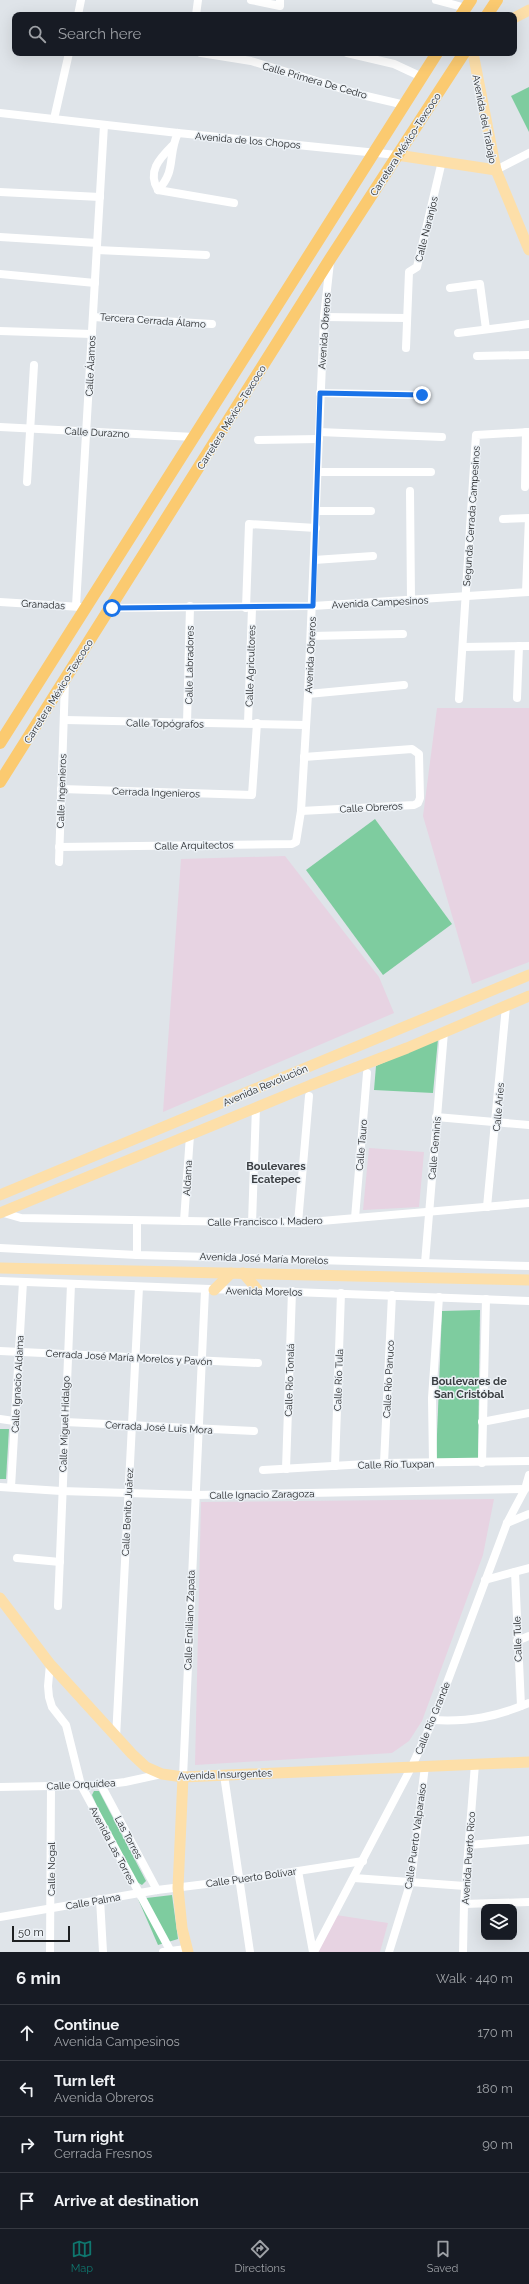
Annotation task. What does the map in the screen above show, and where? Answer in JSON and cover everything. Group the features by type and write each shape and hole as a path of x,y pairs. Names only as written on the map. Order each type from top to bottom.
{"highway":[{"path":"489,12 497,0"},
{"name":"Carretera México-Texcoco","path":"0,744 81,607 194,437 435,56"},
{"name":"Carretera México-Texcoco","path":"0,782 112,608 330,259 462,56"}],"main road":[{"path":"517,16 529,10"},
{"name":"Avenida del Trabajo","path":"474,56 496,170 526,233 529,250"},
{"name":"Avenida de los Chopos","path":"397,155 496,170"},
{"name":"Avenida Revolución","path":"0,1195 529,975"},
{"name":"Avenida Revolución","path":"1,1212 529,996"},
{"name":"Avenida José María Morelos","path":"0,1268 529,1280"},
{"path":"209,1290 237,1273 257,1289"},
{"name":"Avenida Insurgentes","path":"0,1598 50,1664 116,1738 146,1767 162,1774 183,1777 529,1762"},
{"name":"Calle Emiliano Zapata","path":"183,1777 178,1888 187,1950"}],"street":[{"path":"79,12 81,0"},
{"path":"196,12 198,0"},
{"path":"251,0 280,3"},
{"path":"436,0 465,6"},
{"path":"54,119 68,56"},
{"name":"Calle Primera De Cedro","path":"220,56 251,61 362,95 405,105"},
{"path":"360,56 394,64 422,77"},
{"name":"Avenida de los Chopos","path":"0,113 178,133 376,151 397,155"},
{"name":"Calle Álamos","path":"81,607 86,431 104,125"},
{"path":"158,190 154,183 153,175 156,164 172,146 178,133"},
{"path":"158,190 172,167 172,146"},
{"path":"496,170 529,153"},
{"name":"Calle Naranjos","path":"406,348 409,272 417,267 442,161"},
{"path":"158,190 234,203"},
{"path":"0,192 100,197"},
{"path":"0,237 97,247 206,255"},
{"name":"Avenida Obreros","path":"301,811 313,606 320,393 324,317 330,259"},
{"path":"0,274 95,283"},
{"path":"450,288 480,284 486,329"},
{"name":"Tercera Cerrada Álamo","path":"93,317 212,324"},
{"path":"324,317 407,318"},
{"path":"458,333 529,324"},
{"path":"0,331 92,334"},
{"path":"478,356 529,355"},
{"path":"27,482 34,365"},
{"path":"320,393 422,395"},
{"name":"Calle Durazno","path":"0,427 194,437"},
{"path":"525,488 527,432"},
{"name":"Segunda Cerrada Campesinos","path":"459,700 476,435 527,432"},
{"path":"258,440 319,435 442,437"},
{"path":"318,472 431,472"},
{"path":"410,491 411,600"},
{"path":"316,511 371,511"},
{"path":"503,519 529,518 526,575 527,592"},
{"name":"Calle Agricultores","path":"252,795 253,723 249,608 249,524 316,528"},
{"path":"314,560 373,556"},
{"name":"Avenida Campesinos","path":"112,608 190,606 249,608 313,606 527,592"},
{"name":"Granadas","path":"0,602 81,607"},
{"name":"Calle Labradores","path":"187,723 190,606"},
{"path":"311,636 403,634"},
{"path":"517,698 519,646"},
{"path":"463,647 529,646"},
{"path":"65,681 65,720"},
{"path":"308,694 404,685"},
{"name":"Calle Topógrafos","path":"65,720 305,725"},
{"name":"Calle Ingenieros","path":"59,862 65,720"},
{"name":"Calle Obreros","path":"301,811 414,805 418,803 420,798 419,754 416,750 412,749 304,757"},
{"name":"Cerrada Ingenieros","path":"61,789 252,795"},
{"name":"Calle Arquitectos","path":"59,847 292,844 296,842 299,837 301,811"},
{"name":"Calle Aries","path":"487,1207 506,1006"},
{"name":"Calle Geminis","path":"425,1263 444,1032"},
{"name":"Calle Tauro","path":"355,1218 366,1073"},
{"path":"298,1223 309,1096"},
{"path":"252,1223 256,1108"},
{"path":"436,1117 529,1125"},
{"name":"Aldama","path":"184,1221 190,1135"},
{"name":"Calle Francisco I. Madero","path":"1,1212 21,1218 298,1223 529,1203"},
{"path":"137,1221 137,1255"},
{"name":"Avenida José María Morelos","path":"0,1248 137,1255 529,1266"},
{"name":"Avenida Morelos","path":"0,1281 209,1290 257,1289 529,1301"},
{"name":"Calle Ignacio Aldama","path":"11,1487 23,1282"},
{"name":"Calle Miguel Hidalgo","path":"58,1606 61,1491 71,1284"},
{"name":"Calle Benito Juárez","path":"116,1738 138,1287"},
{"name":"Calle Emiliano Zapata","path":"183,1777 194,1495 201,1361 209,1290"},
{"name":"Calle Río Tonalá","path":"286,1469 292,1291"},
{"name":"Calle Río Tula","path":"335,1466 341,1293"},
{"name":"Calle Río Panuco","path":"384,1463 392,1295"},
{"path":"433,1463 432,1398 439,1297"},
{"path":"482,1463 486,1299"},
{"name":"Cerrada José María Morelos y Pavón","path":"0,1351 258,1363"},
{"path":"482,1422 529,1413"},
{"path":"0,1419 14,1421"},
{"name":"Cerrada José Luis Mora","path":"65,1422 254,1431"},
{"name":"Calle Río Tuxpan","path":"263,1470 384,1463 482,1463 529,1461"},
{"name":"Calle Río Grande","path":"313,1952 363,1861 412,1766 433,1720 507,1523 525,1489 529,1474"},
{"name":"Calle Ignacio Zaragoza","path":"0,1487 61,1491 194,1495 525,1489"},
{"path":"507,1523 529,1514"},
{"path":"17,1558 60,1562"},
{"path":"485,1580 529,1568"},
{"name":"Calle Tule","path":"515,1572 521,1706"},
{"path":"517,1642 529,1636"},
{"name":"Avenida Las Torres","path":"50,1664 48,1686 49,1697 52,1707 66,1725 81,1785 139,1893 166,1951"},
{"path":"433,1720 462,1722 477,1719 529,1703"},
{"name":"Avenida Puerto Rico","path":"463,1952 464,1904 475,1764"},
{"name":"Calle Puerto Valparaíso","path":"389,1952 411,1881 425,1766"},
{"name":"Calle Orquídea","path":"0,1787 101,1785 125,1782 162,1774"},
{"path":"224,1775 250,1952"},
{"name":"Las Torres","path":"101,1785 157,1890"},
{"name":"Calle Nogal","path":"50,1952 51,1786"},
{"path":"469,1845 529,1840"},
{"name":"Calle Puerto Bolívar","path":"139,1893 239,1880 363,1861"},
{"path":"298,1871 313,1952"},
{"path":"354,1878 466,1886"},
{"name":"Calle Palma","path":"0,1917 139,1893"},
{"path":"100,1899 103,1952"},
{"path":"464,1904 529,1902"},
{"path":"166,1951 187,1950"}],"shaded area":[{"path":"437,708 529,708 529,962 472,984 423,816"},
{"path":"285,856 379,977 394,1013 163,1112 181,859"},
{"path":"369,1148 424,1152 419,1207 363,1210"},
{"path":"494,1499 483,1555 422,1721 409,1741 392,1753 195,1765 201,1502"},
{"path":"336,1915 388,1923 380,1952 316,1952"}],"green space":[{"path":"529,87 529,132 511,96"},
{"path":"375,819 452,924 383,975 306,870"},
{"path":"438,1039 433,1093 374,1090 376,1066"},
{"path":"480,1310 478,1459 436,1459 442,1311"},
{"path":"0,1429 9,1429 6,1479 0,1479"},
{"path":"94,1791 99,1791 146,1881 142,1885 137,1882 100,1813 92,1795"},
{"path":"172,1895 178,1939 158,1945 138,1899"}],"district":[{"name":"Boulevares Ecatepec","path":"276,1172"},
{"name":"Boulevares de San Cristóbal","path":"469,1387"}],"route":[{"path":"112,608 190,606 252,608 313,606 320,393 422,395"}]}
